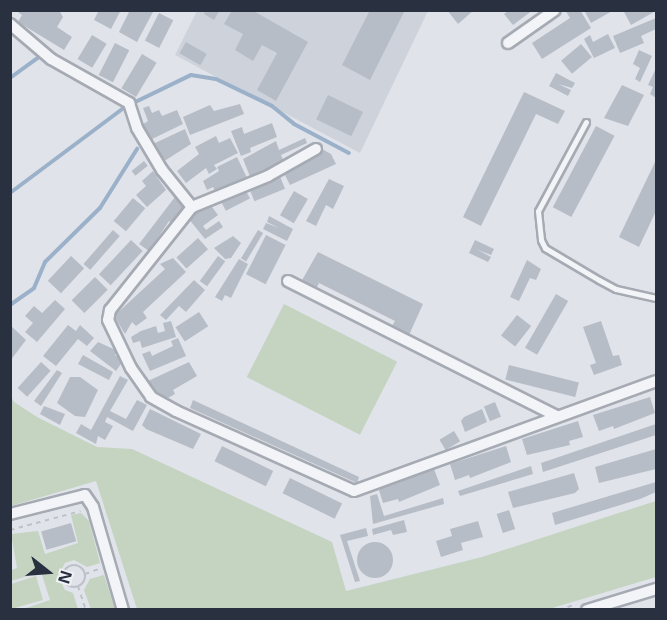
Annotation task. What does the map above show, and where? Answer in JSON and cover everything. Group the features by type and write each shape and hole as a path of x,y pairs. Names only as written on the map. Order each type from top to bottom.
{"street":[{"path":"508,43 555,10"},
{"path":"10,24 51,59 130,105 137,128 162,170 192,207"},
{"path":"316,149 268,176 192,207 110,310 108,320 131,368 151,397 176,411 354,491 657,381"},
{"path":"288,282 556,416"},
{"path":"10,514 85,495 93,507 123,609"},
{"path":"587,609 657,589"}],"lane":[{"path":"586,122 538,211 541,240 545,248 616,289 657,298"}],"path":[{"path":"10,530 83,511 90,515"},
{"path":"78,586 66,583 66,569 75,565 85,574"},
{"path":"86,609 78,586 85,574 105,568"}],"shaded area":[{"path":"197,11 428,11 360,153 175,55"}],"green space":[{"path":"284,304 397,362 360,435 247,377"},
{"path":"10,395 14,402 37,417 97,447 132,449 332,542 346,591 482,557 656,501 656,577 549,609 137,609 96,481 11,506"},
{"path":"81,513 89,521 100,563 87,567 74,560 65,563 58,576 65,590 73,593 78,609 23,609 50,600 41,572 11,581 11,570 17,568 11,534 38,531 45,554 78,543 71,515"},
{"path":"104,575 115,609 91,609 84,590 90,579"},
{"path":"36,576 43,600 11,609 11,584"}],"building":[{"path":"15,10 59,10 63,17 57,27 72,37 64,50 18,22 22,15"},
{"path":"99,10 121,10 111,29 94,20"},
{"path":"130,10 154,10 137,42 119,32"},
{"path":"206,10 220,10 214,20 204,14"},
{"path":"232,10 252,10 308,42 276,101 257,90 277,53 262,45 253,61 235,50 243,34 224,24"},
{"path":"370,10 405,10 370,80 342,65"},
{"path":"447,10 474,10 458,24"},
{"path":"509,10 533,10 513,25 504,14"},
{"path":"565,10 580,10 591,28 542,59 532,43 570,18"},
{"path":"584,10 614,10 591,23"},
{"path":"623,10 653,10 654,12 631,25"},
{"path":"159,13 173,20 159,48 145,41"},
{"path":"656,18 656,29 641,36 644,43 620,53 613,36"},
{"path":"608,34 615,48 594,58 584,39 590,35 593,42"},
{"path":"92,35 107,44 92,68 78,59"},
{"path":"186,42 207,54 200,65 180,53"},
{"path":"115,43 129,50 113,82 99,75"},
{"path":"581,44 592,57 572,74 561,61"},
{"path":"639,50 652,56 640,82 635,79 640,68 633,64"},
{"path":"142,54 157,63 136,97 121,88"},
{"path":"656,68 656,98 650,94 653,87 648,85"},
{"path":"556,73 575,83 572,88 558,84 571,90 568,96 549,86"},
{"path":"622,85 644,95 628,126 604,118"},
{"path":"524,92 565,111 558,124 536,114 481,226 463,217"},
{"path":"328,95 363,112 351,136 316,119"},
{"path":"240,104 244,114 190,135 183,117 210,105 214,111"},
{"path":"149,106 152,113 159,110 162,116 177,110 183,124 150,140 140,126 148,121 143,108"},
{"path":"272,123 277,137 250,148 251,152 241,156 231,131 242,127 244,134"},
{"path":"596,126 615,136 571,217 553,207"},
{"path":"185,129 191,144 166,160 160,159 153,144"},
{"path":"216,136 219,143 230,138 238,153 214,165 217,169 209,174 206,168 186,183 177,171 199,154 195,147"},
{"path":"305,138 307,143 281,155 284,162 251,179 243,159 276,141 279,150"},
{"path":"322,149 331,154 336,164 290,185 282,169"},
{"path":"237,157 248,180 217,195 213,187 207,190 203,181 219,171 217,167"},
{"path":"656,160 656,211 639,247 619,237"},
{"path":"144,161 148,166 135,176 132,171"},
{"path":"153,171 166,190 147,207 136,195 146,186 142,181"},
{"path":"279,174 285,189 254,201 248,186"},
{"path":"329,179 344,186 333,209 326,205 316,226 306,221"},
{"path":"244,187 250,199 226,211 220,199"},
{"path":"294,191 308,199 294,223 280,215"},
{"path":"175,197 185,205 183,210 173,225 169,221 149,251 139,244"},
{"path":"133,198 145,208 126,231 114,221"},
{"path":"209,203 218,215 203,226 206,230 219,221 223,227 205,239 188,218"},
{"path":"269,216 293,229 287,241 263,229 266,223 279,228 267,222"},
{"path":"113,230 120,236 90,270 83,264"},
{"path":"258,230 263,233 246,261 241,258"},
{"path":"266,235 286,245 266,284 246,274"},
{"path":"233,236 241,243 231,258 225,259 214,248"},
{"path":"198,238 208,249 186,269 176,257"},
{"path":"131,240 143,251 111,285 99,274"},
{"path":"475,240 494,249 491,255 478,250 491,257 488,262 469,253"},
{"path":"318,252 423,304 409,335 392,326 395,321 319,283 316,289 301,282"},
{"path":"71,256 84,268 61,293 48,281"},
{"path":"218,256 225,261 207,286 200,281"},
{"path":"173,258 186,272 143,312 147,318 136,326 132,322 125,334 114,316 165,269 160,264"},
{"path":"239,259 248,264 231,298 225,295 222,301 215,297"},
{"path":"527,260 541,269 536,280 530,278 519,301 510,297"},
{"path":"95,277 108,290 84,313 72,300"},
{"path":"194,280 205,290 186,312 179,306 166,320 160,315"},
{"path":"556,294 568,301 537,355 525,348"},
{"path":"55,300 65,309 37,342 25,332 33,323 25,316 34,306 42,313"},
{"path":"199,312 208,326 185,342 176,327"},
{"path":"517,315 531,326 515,347 501,335"},
{"path":"171,321 176,337 142,348 140,341 133,343 131,337 141,331 156,326 158,333 165,331 163,323"},
{"path":"601,321 613,356 619,355 622,365 594,375 590,365 596,363 583,327"},
{"path":"10,325 26,340 10,361"},
{"path":"68,325 76,331 80,325 94,338 87,346 78,339 56,366 43,356"},
{"path":"178,338 186,356 150,371 142,354 150,351 152,356 173,346 171,341"},
{"path":"98,342 118,351 115,355 123,361 116,371 90,351"},
{"path":"83,355 113,372 109,380 78,364"},
{"path":"41,362 51,371 27,397 18,388"},
{"path":"189,362 197,376 173,390 175,394 168,398 154,392 148,381"},
{"path":"509,365 579,382 575,397 505,380"},
{"path":"57,370 62,373 41,406 34,401"},
{"path":"120,376 128,380 110,411 126,419 137,400 147,405 133,431 107,417 105,422 113,426 105,440 98,436 96,444 76,433 81,424 91,430"},
{"path":"70,377 80,377 98,390 85,417 75,416 57,403"},
{"path":"650,397 655,413 614,429 613,426 599,431 593,415"},
{"path":"193,400 359,477 357,483 190,408"},
{"path":"495,402 501,417 490,421 484,406"},
{"path":"44,406 65,414 60,425 40,414"},
{"path":"150,409 201,434 193,449 146,429 142,425"},
{"path":"482,409 487,422 465,432 461,421 464,417"},
{"path":"578,421 583,437 569,441 570,445 527,455 522,439"},
{"path":"656,424 656,435 543,472 541,463"},
{"path":"454,431 460,441 446,450 439,440"},
{"path":"222,446 273,471 266,486 215,461"},
{"path":"506,446 511,462 470,478 469,475 455,480 450,464"},
{"path":"656,449 656,469 599,483 595,467"},
{"path":"531,466 533,474 460,496 458,491"},
{"path":"434,469 440,485 399,502 398,499 383,503 378,487"},
{"path":"574,473 579,489 575,493 513,508 508,492"},
{"path":"290,478 342,503 335,519 283,493"},
{"path":"656,482 656,492 640,499 555,525 552,513"},
{"path":"377,494 384,516 443,498 444,504 373,524 370,496"},
{"path":"509,510 515,529 503,533 497,514"},
{"path":"404,520 407,532 393,535 391,530 373,535 372,529"},
{"path":"478,521 483,537 461,543 463,550 441,557 436,541 452,536 450,529"},
{"path":"71,523 76,541 46,550 41,532"},
{"path":"366,528 368,536 347,541 360,581 355,582 340,535"},
{"path":"375,542 388,547 393,560 388,573 375,578 362,573 357,560 362,547"}],"waterway":[{"path":"10,78 39,57"},
{"path":"10,193 125,107 191,75 216,79 272,106 294,124 349,153"},
{"path":"10,305 34,288 45,262 100,208 137,149"}]}
